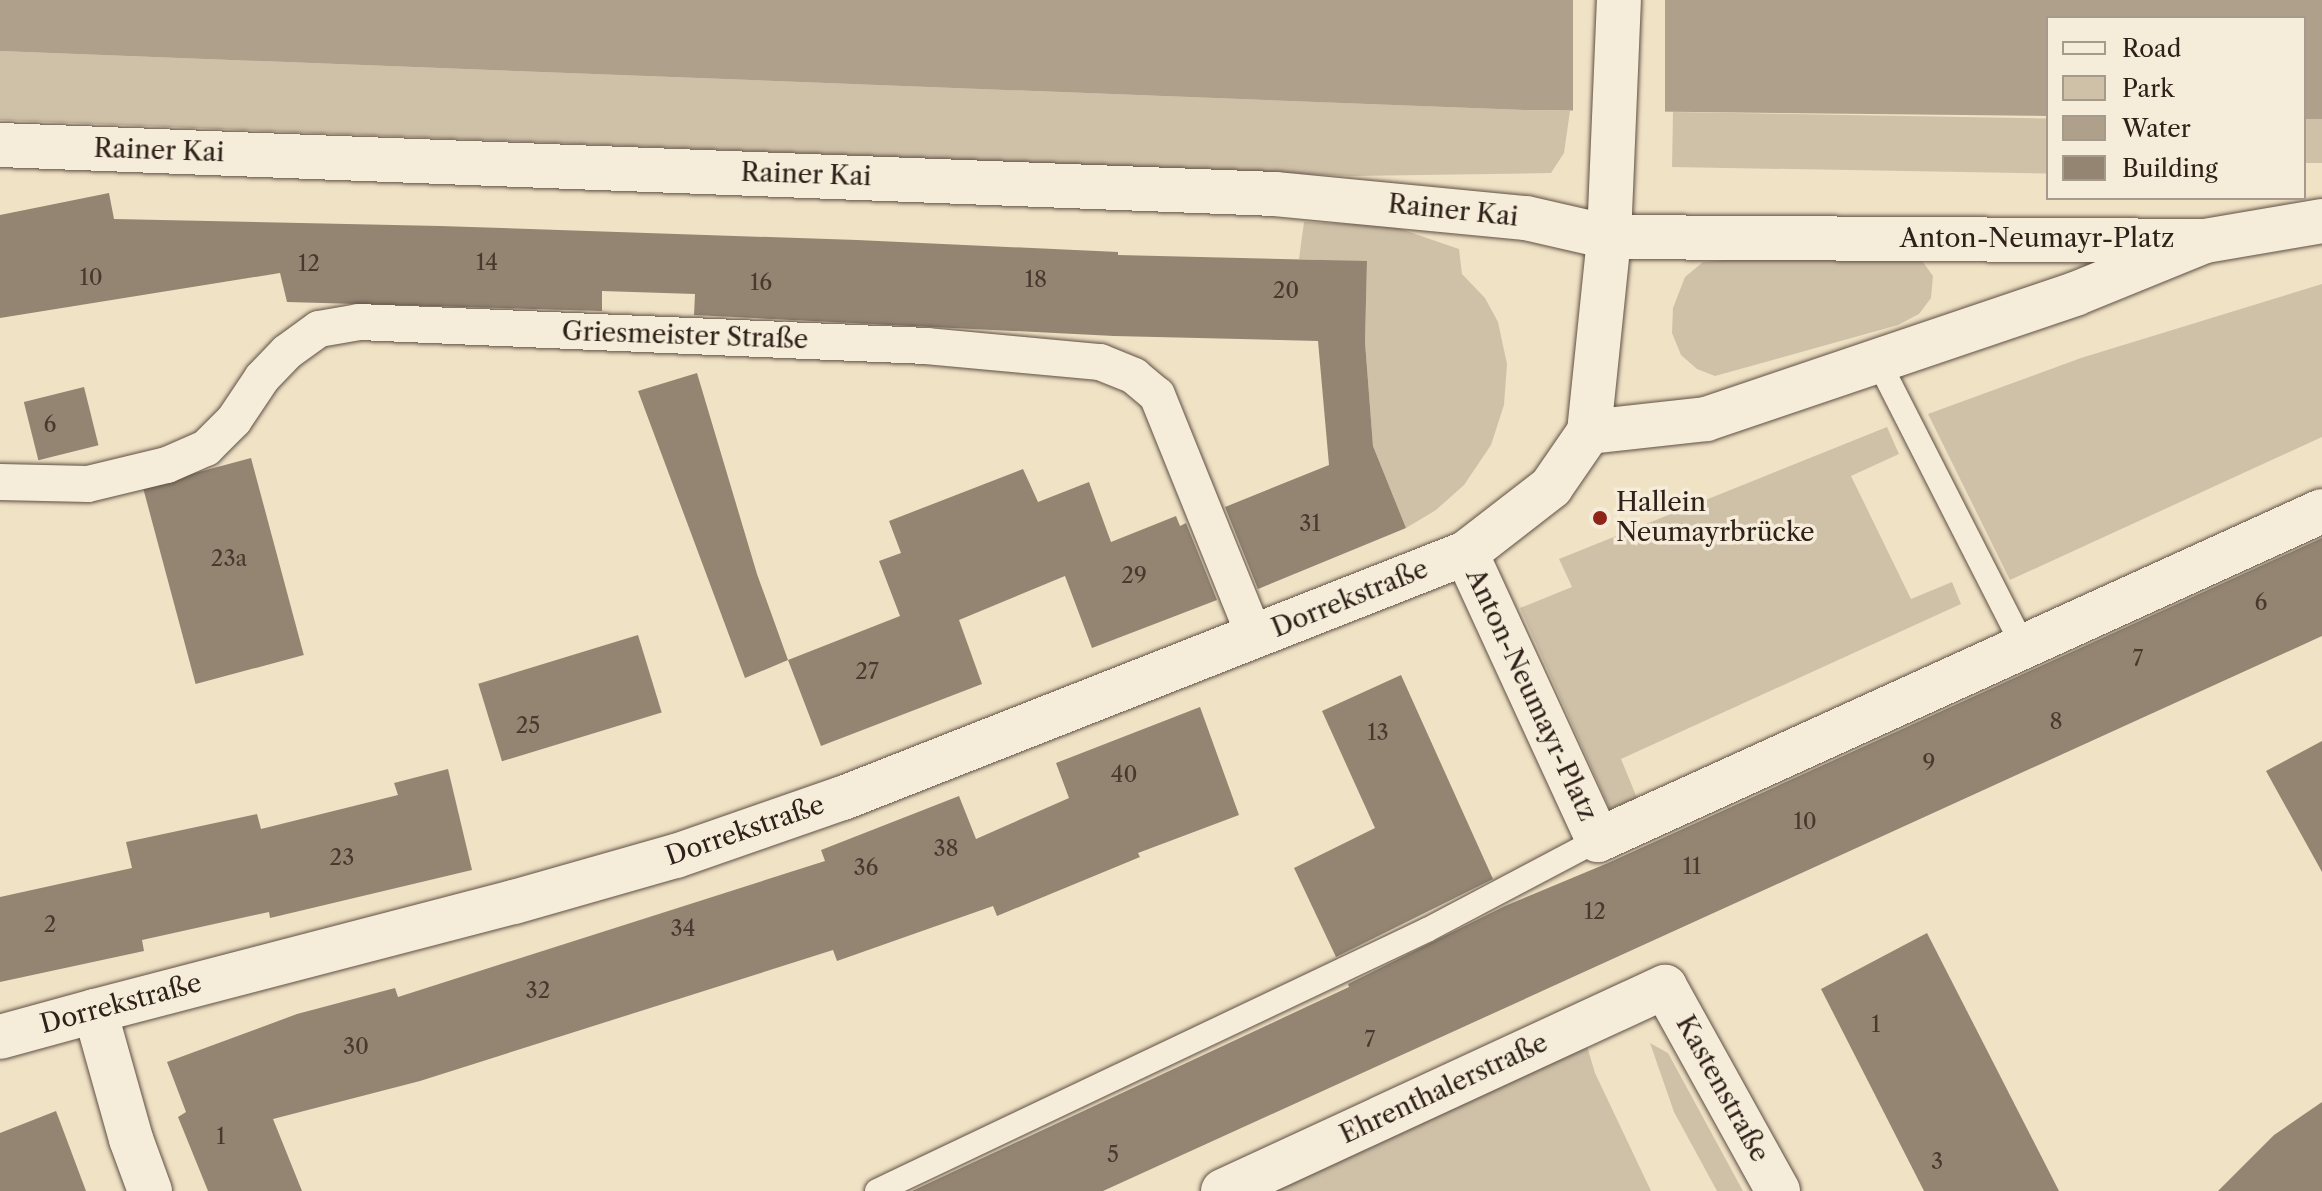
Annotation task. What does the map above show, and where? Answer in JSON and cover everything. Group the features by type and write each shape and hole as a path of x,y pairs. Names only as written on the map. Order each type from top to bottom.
{"street":[{"path":"1609,237 1619,0"},
{"name":"Rainer Kai","path":"0,145 1275,194 1526,218 1609,237"},
{"path":"2205,241 2322,221"},
{"name":"Anton-Neumayr-Platz","path":"2205,241 1609,237 1589,432 1551,487 1466,553 1598,840 2322,511"},
{"name":"Anton-Neumayr-Platz","path":"1589,432 1706,419 2075,294 2205,241"},
{"name":"Griesmeister Straße","path":"0,482 88,484 167,465 206,448 234,420 262,378 287,352 319,329 359,322 926,346 1100,362 1134,376 1157,395 1255,638"},
{"name":"Dorrekstraße","path":"0,1037 514,902 676,856 843,798 1466,553"},
{"name":"Ehrenthalerstraße","path":"1223,1191 1665,987"},
{"name":"Kastenstraße","path":"1665,987 1778,1191"},
{"path":"95,1011 131,1139 150,1191"}],"lane":[{"path":"1877,359 2024,648"},
{"path":"877,1191 1427,930 1598,840"}],"green space":[{"path":"0,51 1570,111 1564,153 1551,173 1353,176 0,120"},
{"path":"1673,112 2046,119 2046,174 1672,167"},
{"path":"2306,119 2322,119 2322,163 2306,163"},
{"path":"1304,222 1392,226 1459,249 1462,274 1485,298 1498,322 1507,364 1504,405 1491,445 1464,485 1436,510 1406,528 1373,446 1365,342 1367,262 1299,259"},
{"path":"1897,247 1920,258 1933,276 1931,298 1919,314 1898,325 1715,376 1697,369 1681,355 1672,333 1673,308 1685,277 1703,262"},
{"path":"2322,284 2322,437 2010,580 1928,414 2081,358"},
{"path":"1887,427 1899,454 1851,476 1911,599 1952,582 1961,604 1621,759 1637,798 1610,809 1520,608 1572,587 1559,559"},
{"path":"1650,1043 1668,1053 1743,1191 1717,1191 1674,1112"},
{"path":"1587,1046 1595,1073 1651,1191 1272,1191"}],"water":[{"path":"0,0 2322,0 2322,119 2306,119 2306,16 2046,16 2046,116 1524,110 0,51"}],"pier":[{"path":"1573,0 1665,0 1665,115 1573,115"}],"building":[{"path":"109,193 114,219 440,226 857,240 1118,252 1118,255 1367,261 1365,342 1373,446 1406,528 1258,589 1225,507 1329,465 1318,341 1114,336 694,315 695,294 602,291 602,311 287,302 280,273 0,318 0,215"},
{"path":"697,373 757,574 788,660 745,678 638,391"},
{"path":"84,387 99,445 38,460 24,402"},
{"path":"251,458 304,655 196,684 143,487"},
{"path":"1023,469 1038,502 1089,482 1111,542 1176,516 1180,526 1186,523 1217,600 1092,648 1065,576 959,620 982,684 821,746 788,660 900,616 879,561 901,553 889,521"},
{"path":"2322,538 2322,636 1103,1191 912,1191 1349,987 1348,984 1505,906 1608,863"},
{"path":"638,635 662,712 502,761 478,684"},
{"path":"1401,675 1493,879 1336,957 1294,868 1375,828 1322,711"},
{"path":"1200,707 1239,815 1138,853 1140,857 997,916 993,906 837,961 833,950 420,1081 273,1119 302,1191 208,1191 178,1117 186,1112 167,1062 297,1014 395,988 398,997 825,861 821,850 959,796 976,839 1069,798 1056,763"},
{"path":"2322,741 2322,872 2266,771"},
{"path":"448,769 472,870 270,918 269,912 142,940 144,951 0,982 0,897 132,868 126,842 257,814 261,829 398,795 394,783"},
{"path":"1927,933 2059,1191 1924,1191 1821,989"},
{"path":"2322,1102 2322,1191 2218,1191 2274,1135"},
{"path":"56,1111 86,1191 0,1191 0,1133"}],"place":[{"name":"Hallein Neumayrbrücke","path":"1600,518"}]}
